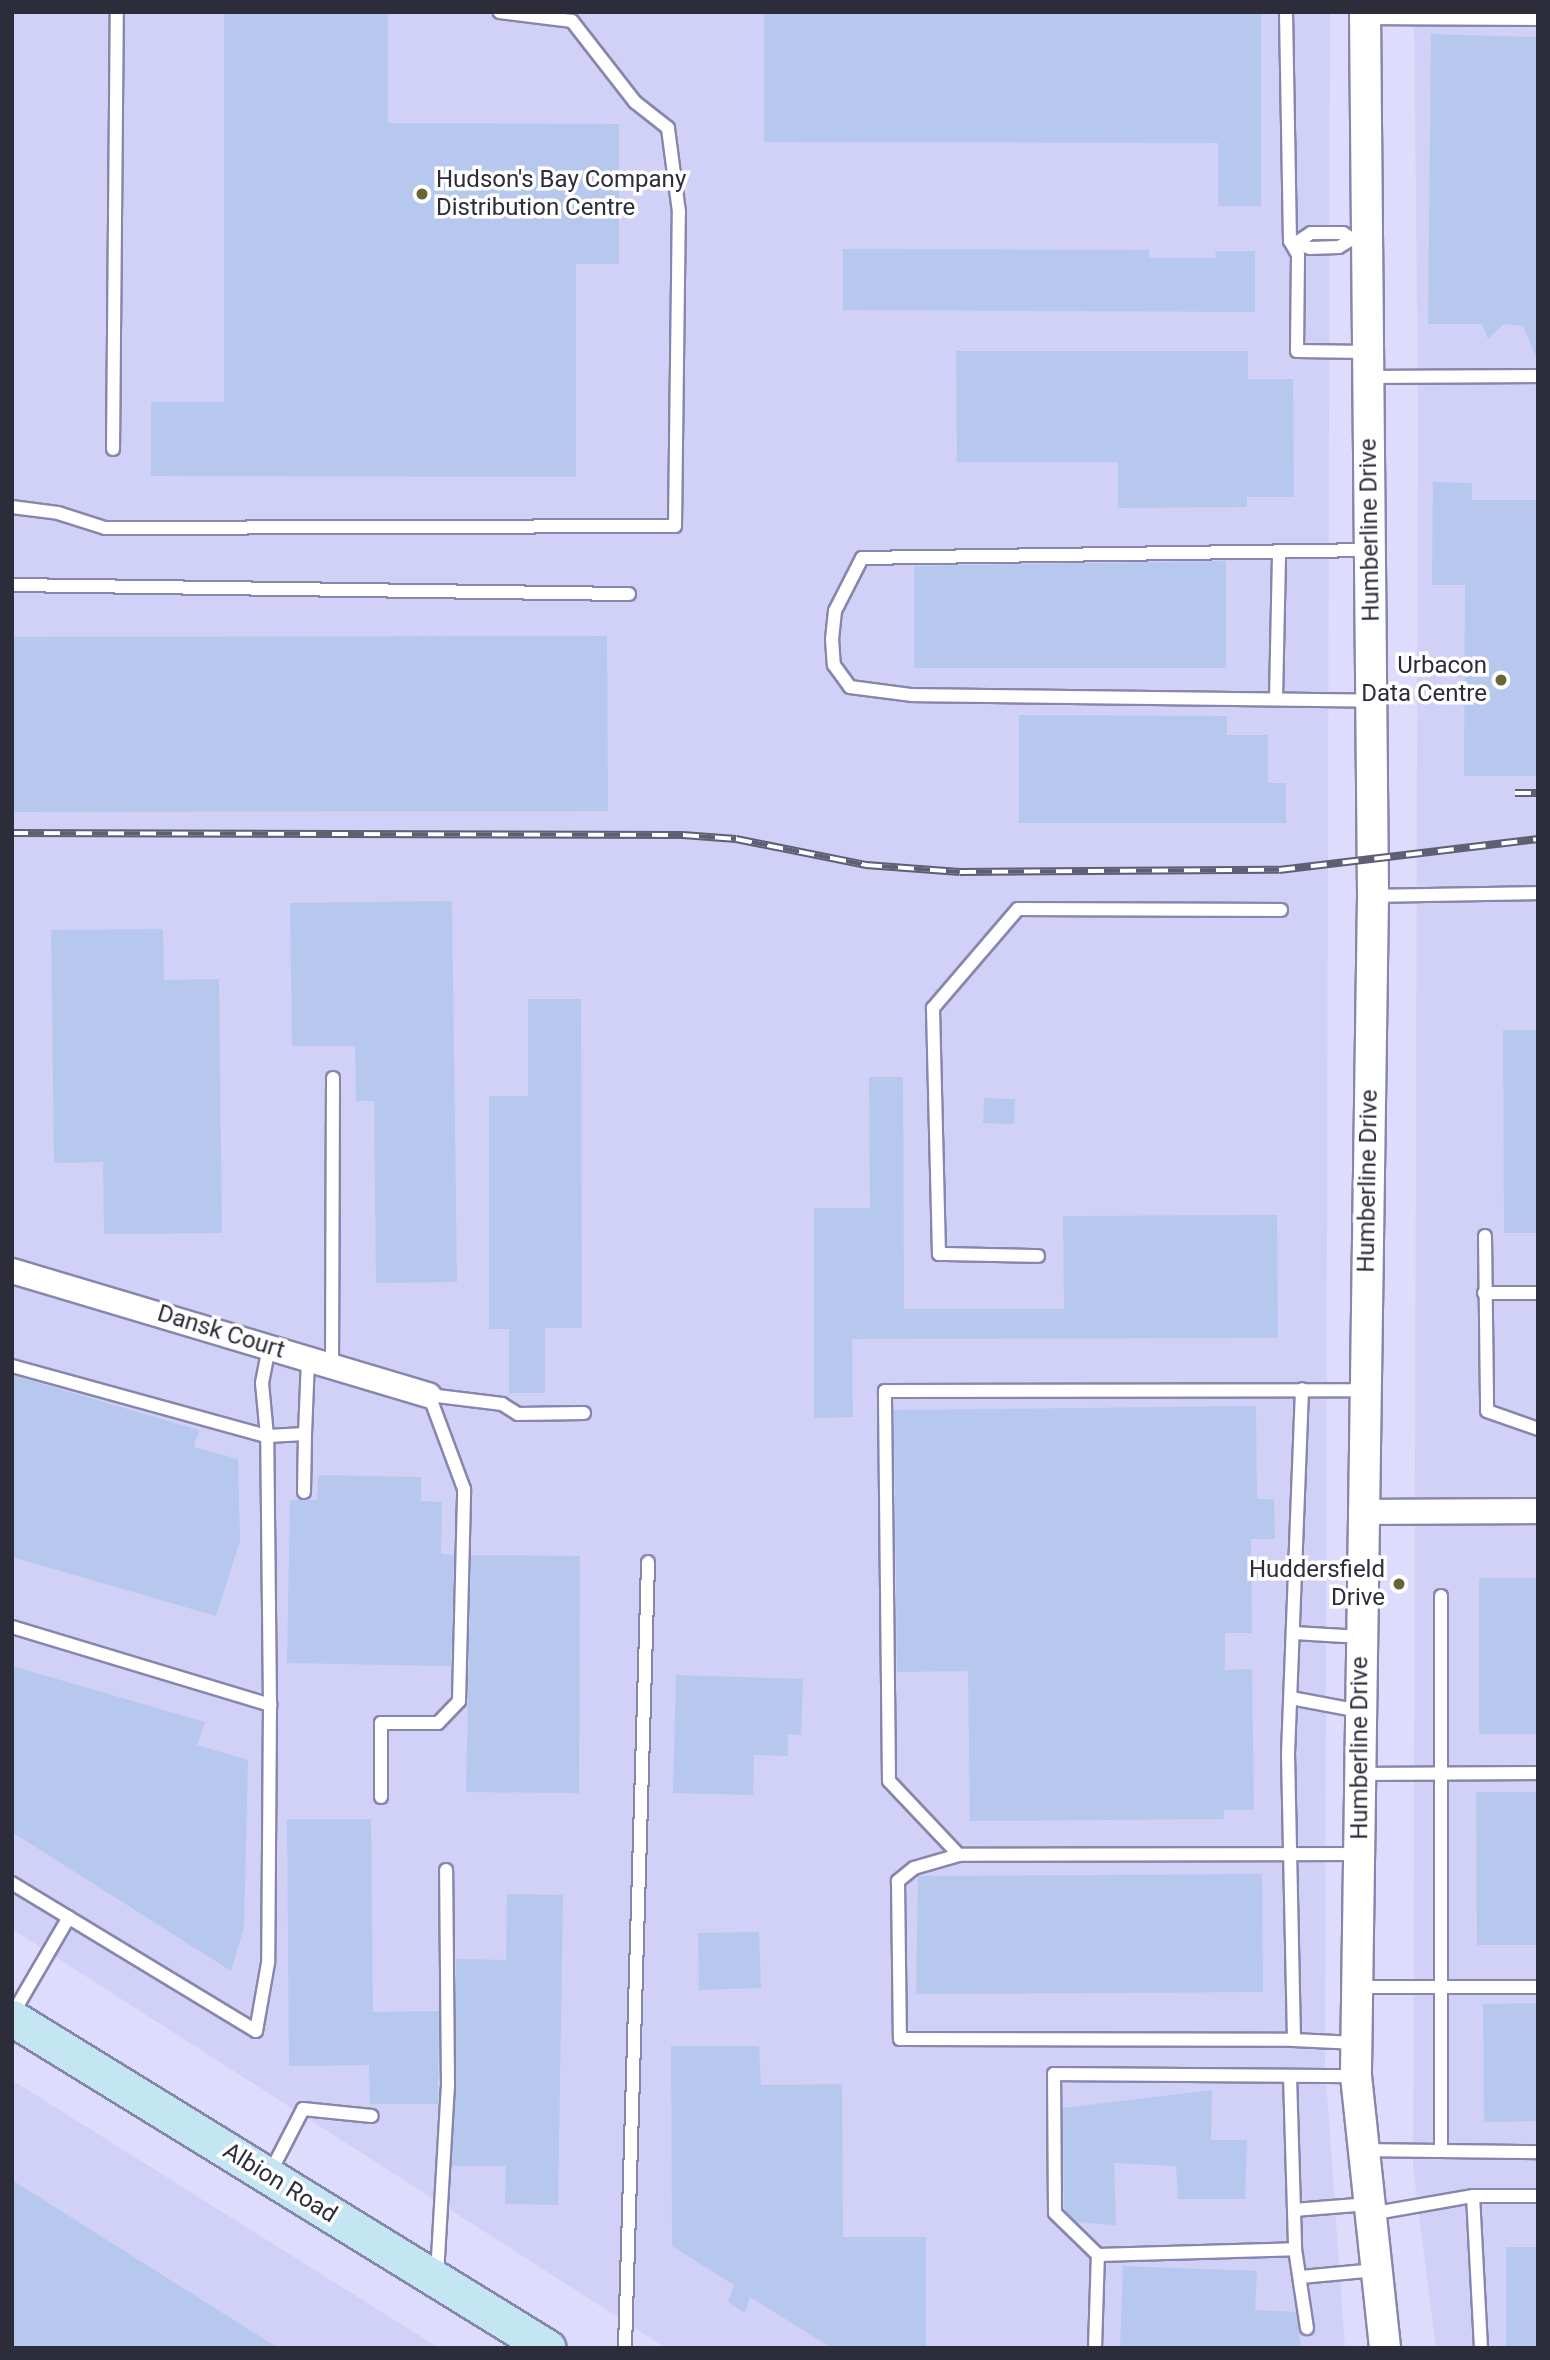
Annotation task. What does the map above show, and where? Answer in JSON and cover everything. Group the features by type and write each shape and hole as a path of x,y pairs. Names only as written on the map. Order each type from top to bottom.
{"main road":[{"name":"Albion Road","path":"12,2016 548,2348"}],"street":[{"name":"Humberline Drive","path":"1365,15 1360,239 1369,364 1373,896 1361,1511 1356,2076 1385,2348"},
{"name":"Dansk Court","path":"12,1271 429,1395"},
{"path":"1361,1511 1538,1511"}],"lane":[{"path":"113,449 117,12"},
{"path":"12,507 58,513 105,528 675,526 679,212 668,128 635,102 572,22 500,12"},
{"path":"1286,12 1295,241 1298,255 1297,351 1369,364 1538,376"},
{"path":"1365,15 1538,19"},
{"path":"1295,241 1310,248 1339,247 1360,239"},
{"path":"1370,550 862,558 835,611 832,639 834,665 850,687 912,695 1372,701"},
{"path":"1276,699 1279,552"},
{"path":"12,584 629,594"},
{"path":"1373,896 1538,893"},
{"path":"1038,1256 939,1254 933,1008 1018,909 1281,910"},
{"path":"332,1366 333,1078"},
{"path":"1485,1236 1487,1411 1538,1429"},
{"path":"1484,1293 1538,1293"},
{"path":"12,1883 256,2031 268,1963 270,1705 267,1436 262,1383 269,1346"},
{"path":"304,1492 308,1359"},
{"path":"12,1366 267,1436 305,1434"},
{"path":"1294,2040 1290,1854 1291,1698 1302,1389"},
{"path":"959,1855 889,1781 884,1391 1364,1390"},
{"path":"381,1797 381,1723 438,1723 459,1701 464,1489 429,1395 502,1404 518,1414 584,1413"},
{"path":"625,2348 648,1562"},
{"path":"1441,1596 1441,2150"},
{"path":"12,1627 270,1705"},
{"path":"1294,1633 1361,1637"},
{"path":"1291,1698 1360,1712"},
{"path":"1359,1774 1538,1773"},
{"path":"1356,2043 1294,2040 900,2039 898,1881 914,1868 959,1855 1359,1854"},
{"path":"437,2279 447,2087 446,1870"},
{"path":"12,2016 69,1917"},
{"path":"1357,1987 1538,1987"},
{"path":"1295,2249 1098,2255 1055,2213 1054,2074 1356,2076"},
{"path":"1290,2076 1295,2249 1307,2328"},
{"path":"269,2175 303,2109 372,2116"},
{"path":"1363,2150 1538,2151"},
{"path":"1294,2210 1370,2209 1474,2196 1538,2196"},
{"path":"1474,2196 1481,2348"},
{"path":"1095,2348 1098,2255"},
{"path":"1301,2277 1376,2270"}],"shaded area":[{"path":"12,12 1330,12 1325,2065 1345,2348 666,2348 12,1929"},
{"path":"1414,12 1538,12 1538,2348 1436,2348 1413,2168 1418,401"},
{"path":"12,2080 439,2348 12,2348"}],"building":[{"name":"Hudson's Bay Company Distribution Centre","path":"224,12 388,12 388,123 619,124 619,264 576,264 576,477 151,476 151,402 224,402"},
{"path":"764,12 1261,12 1261,206 1218,206 1218,143 764,142"},
{"path":"1431,34 1538,37 1538,361 1523,326 1504,324 1488,339 1482,324 1428,324"},
{"path":"843,249 1149,250 1149,258 1216,258 1215,251 1255,251 1255,312 843,310"},
{"path":"956,351 1248,351 1248,379 1293,379 1294,497 1247,497 1247,507 1118,508 1118,462 957,462"},
{"name":"Urbacon Data Centre","path":"1433,482 1472,483 1472,500 1538,500 1538,776 1464,776 1465,585 1432,585"},
{"path":"1226,561 1226,668 914,668 914,566"},
{"path":"607,636 608,811 12,812 12,637"},
{"path":"1019,715 1227,716 1227,735 1268,735 1268,783 1286,783 1286,823 1019,823"},
{"path":"452,901 457,1282 376,1283 374,1101 356,1101 355,1046 292,1046 290,903"},
{"path":"163,929 164,980 219,979 222,1233 104,1234 103,1162 54,1163 51,930"},
{"path":"528,999 581,999 582,1328 545,1328 545,1393 509,1393 509,1329 489,1329 489,1096 528,1096"},
{"path":"1503,1030 1538,1030 1538,1233 1504,1233"},
{"path":"869,1077 903,1077 904,1309 1064,1309 1063,1216 1277,1215 1278,1338 852,1339 853,1417 814,1418 814,1208 870,1208"},
{"path":"984,1098 1015,1099 1014,1124 983,1123"},
{"path":"12,1375 199,1430 194,1447 238,1459 240,1541 216,1616 12,1557"},
{"path":"1256,1406 1257,1499 1274,1499 1275,1539 1251,1539 1252,1633 1225,1633 1225,1670 1252,1669 1254,1810 1224,1810 1224,1819 970,1821 968,1671 897,1672 894,1410"},
{"path":"318,1475 421,1477 421,1501 442,1502 441,1554 454,1555 451,1666 287,1663 290,1500 317,1500"},
{"path":"471,1555 580,1556 579,1793 466,1792"},
{"path":"1479,1578 1538,1578 1538,1734 1479,1734"},
{"path":"12,1666 205,1722 197,1745 248,1760 244,1927 231,1971 12,1832"},
{"path":"676,1675 803,1679 801,1735 788,1734 788,1756 754,1755 753,1795 673,1793"},
{"path":"1476,1792 1538,1792 1538,1945 1477,1945"},
{"path":"287,1819 371,1819 373,2012 439,2011 438,2104 370,2104 369,2065 289,2066"},
{"path":"1262,1874 1263,1992 916,1994 918,1876"},
{"path":"507,1894 563,1895 558,2205 505,2204 506,2166 452,2166 456,1959 506,1960"},
{"path":"759,1932 761,1988 699,1990 698,1933"},
{"path":"1538,2003 1538,2121 1484,2122 1483,2004"},
{"path":"671,2046 759,2046 761,2085 842,2084 843,2237 926,2237 926,2348 832,2348 750,2297 745,2313 728,2302 734,2285 672,2246"},
{"path":"1212,2090 1211,2140 1247,2140 1245,2199 1178,2199 1176,2166 1114,2163 1116,2225 1077,2222 1068,2214 1064,2207 1063,2108"},
{"path":"12,2180 278,2348 12,2348"},
{"path":"1506,2247 1538,2247 1538,2348 1506,2348"},
{"path":"1123,2266 1257,2271 1255,2310 1296,2312 1301,2348 1120,2348"}],"railway":[{"path":"1515,793 1538,793"},
{"path":"12,833 683,835 736,839 866,865 960,872 1279,870 1538,839"}],"place":[{"name":"Hudson's Bay Company Distribution Centre","path":"422,194"},
{"name":"Urbacon Data Centre","path":"1501,680"},
{"name":"Huddersfield Drive","path":"1399,1584"}]}
